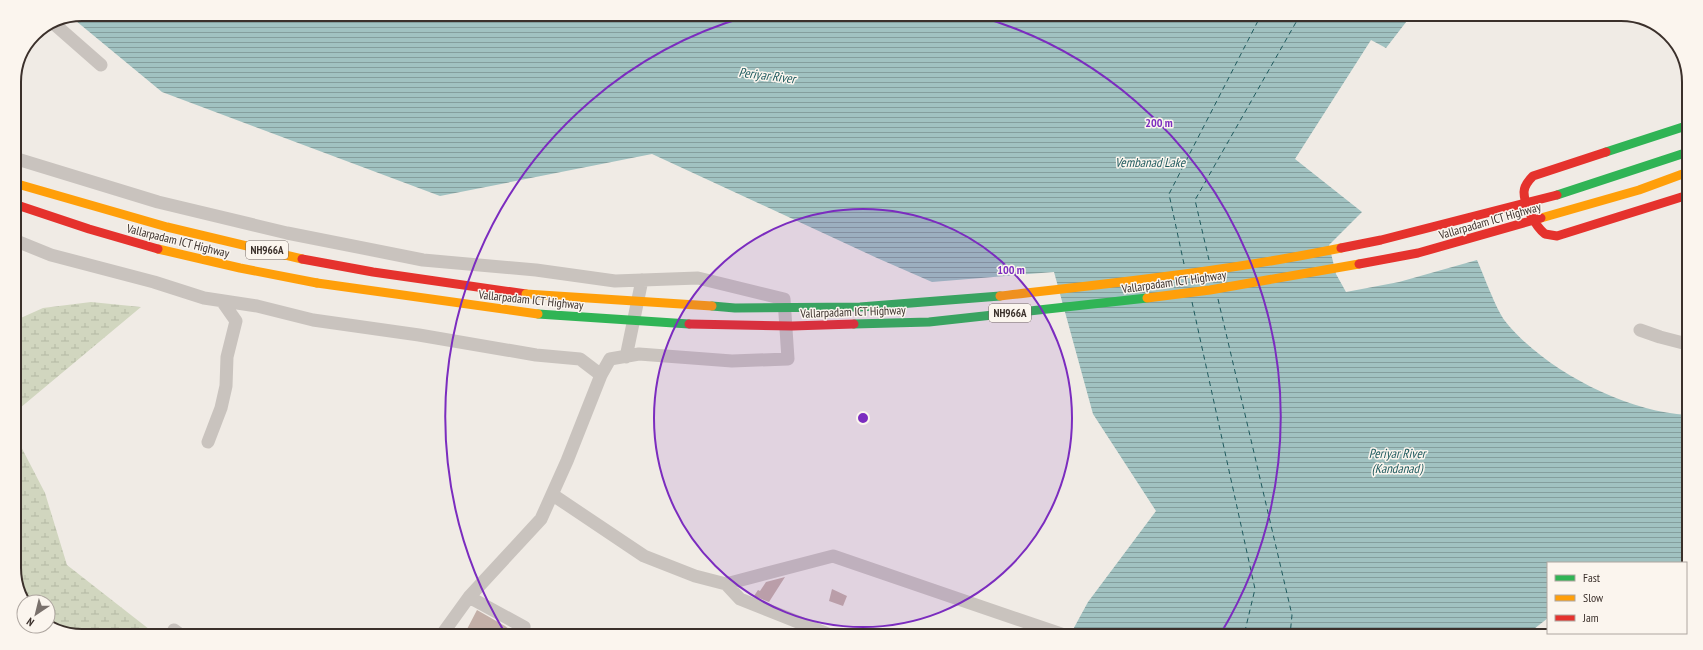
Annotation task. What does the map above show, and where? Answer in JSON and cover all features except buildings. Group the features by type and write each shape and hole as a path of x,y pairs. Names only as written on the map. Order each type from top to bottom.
{"main road":[{"path":"1682,127 1533,176 1528,181 1524,195 1539,229 1545,234 1557,236 1682,197"},
{"name":"Vallarpadam ICT Highway","path":"21,185 85,205 184,232 324,263 526,294 735,308 860,307 964,300 1133,282 1284,260 1381,240 1534,201 1682,154"},
{"name":"Vallarpadam ICT Highway","path":"21,206 92,231 174,253 252,272 317,283 523,313 712,325 799,326 929,322 1123,302 1295,276 1418,253 1639,190 1682,174"}],"street":[{"path":"57,27 101,65"},
{"path":"21,160 158,202 287,233 424,260 536,270 615,281 698,278 784,299 788,359 732,361 639,354 610,359 601,375 583,423 553,495 541,519 469,597 446,629"},
{"path":"21,243 51,255 154,282 204,298 256,306 313,320 419,335 536,355 580,359 601,375"},
{"path":"626,357 642,280"},
{"path":"208,442 221,408 226,386 227,357 236,321 222,301"},
{"path":"1640,330 1682,343"},
{"path":"553,495 644,556 695,576 726,584 833,556 1046,629"},
{"path":"726,584 740,599 815,629"},
{"path":"469,597 524,629"}],"green space":[{"path":"91,302 141,307 21,407 21,318 43,308"},
{"path":"21,447 45,493 67,565 149,629 82,629 62,626 56,623 56,594 27,594 22,580"}],"water":[{"name":"Vembanad Lake","path":"77,21 1407,21 1386,48 1371,40 1295,159 1362,212 1329,245 1336,274 1346,292 1399,282 1477,260 1494,301 1505,321 1521,339 1541,356 1587,385 1612,397 1638,406 1663,412 1682,414 1682,562 1547,562 1547,619 1534,629 1073,629 1088,602 1156,511 1093,414 1054,272 932,282 652,154 440,196 162,92"}],"ferry route":[{"path":"1184,264 1169,194 1258,21"},
{"path":"1209,260 1195,200 1297,21"},
{"path":"1218,299 1292,615 1291,629"},
{"path":"1192,302 1255,589 1245,629"}],"traffic: fast":[{"path":"1606,152 1682,127"},
{"path":"1557,195 1682,154"},
{"path":"712,306 735,308 860,307 1000,296"},
{"path":"854,324 929,322 1147,298"},
{"path":"538,314 689,324"}],"traffic: slow":[{"path":"1541,218 1639,190 1682,174"},
{"path":"21,185 167,227 302,259"},
{"path":"1000,296 1214,270 1341,248"},
{"path":"158,249 240,268 317,283"},
{"path":"1147,298 1210,290 1359,264"},
{"path":"317,283 538,314"},
{"path":"526,294 712,306"}],"traffic: jam":[{"path":"1606,152 1533,176 1528,181 1524,190 1524,197 1534,221 1545,234 1557,236 1682,197"},
{"path":"1341,248 1381,240 1557,195"},
{"path":"21,206 89,229 158,249"},
{"path":"1359,264 1418,253 1541,218"},
{"path":"302,259 373,272 526,294"},
{"path":"689,324 792,326 854,324"}],"water label":[{"name":"Periyar River","path":"767,75"},
{"name":"Periyar River (Kandanad)","path":"1397,460"}]}
